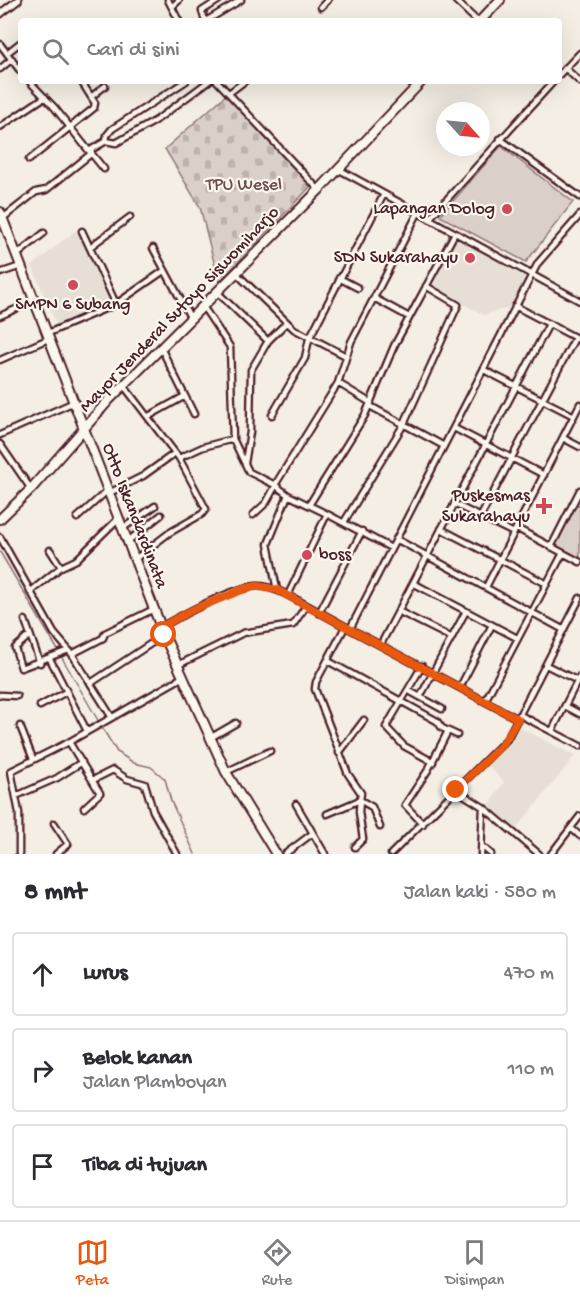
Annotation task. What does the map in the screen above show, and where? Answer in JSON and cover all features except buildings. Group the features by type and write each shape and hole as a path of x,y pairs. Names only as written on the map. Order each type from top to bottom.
{"main road":[{"path":"481,18 500,0"},
{"name":"Mayor Jenderal Sutoyo Siswomiharjo","path":"1,516 31,489 85,430 93,418 190,317 319,190 419,84"},
{"name":"Otto Iskandardinata","path":"1,215 162,631 226,772 276,854"}],"street":[{"path":"0,14 18,0"},
{"path":"168,0 178,18"},
{"path":"172,6 179,0"},
{"path":"205,18 202,10 219,0"},
{"path":"211,18 241,0"},
{"path":"321,7 328,0"},
{"path":"455,0 475,18"},
{"path":"0,44 18,68"},
{"path":"7,53 18,44"},
{"path":"562,72 580,53"},
{"path":"0,69 12,59"},
{"path":"566,68 580,82"},
{"path":"32,84 104,169"},
{"path":"29,159 94,108 95,103 83,84"},
{"path":"1,215 36,192 46,190 106,141 112,129 181,84"},
{"path":"106,141 116,143 155,121 205,84"},
{"path":"220,84 319,190"},
{"path":"229,93 241,84"},
{"path":"429,219 551,84"},
{"path":"92,97 105,86"},
{"path":"0,128 45,97"},
{"path":"500,140 580,197"},
{"path":"338,169 580,301"},
{"path":"272,415 305,358 309,339 384,194"},
{"path":"253,515 266,503 338,383 346,356 418,213"},
{"path":"355,847 362,840 359,812 360,792 348,774 315,688 392,548 531,275 538,263 580,215"},
{"path":"90,247 130,217"},
{"path":"82,231 116,304"},
{"path":"17,255 44,233"},
{"path":"309,505 370,404 408,317 455,233"},
{"path":"153,248 190,317"},
{"path":"0,273 21,266"},
{"path":"0,360 116,304 165,270"},
{"path":"236,273 287,324 309,339 346,356"},
{"path":"339,278 358,288"},
{"path":"344,522 404,424 458,304 426,286"},
{"path":"216,291 268,341"},
{"path":"374,298 408,317"},
{"path":"0,316 34,301"},
{"path":"202,305 227,339 231,352 233,439 251,474 276,485 288,495 392,548"},
{"path":"481,516 542,400 578,339 516,306"},
{"path":"245,464 250,419 250,372 268,341 287,324"},
{"path":"381,644 549,324"},
{"path":"161,348 194,414"},
{"path":"484,370 574,416"},
{"path":"338,383 444,446"},
{"path":"124,386 149,416 177,456 200,495 205,510 169,533 135,559"},
{"path":"149,416 185,396"},
{"path":"0,435 72,403"},
{"path":"486,587 580,404"},
{"path":"454,428 544,475"},
{"path":"563,438 580,447"},
{"path":"77,518 108,492 143,476 177,456 233,439"},
{"path":"0,444 31,489"},
{"path":"550,547 580,490"},
{"path":"277,590 268,544 288,495"},
{"path":"454,504 580,562"},
{"path":"123,528 155,506"},
{"path":"288,595 327,514"},
{"path":"128,541 161,515"},
{"path":"30,592 61,567 76,560 118,519"},
{"path":"441,529 547,584"},
{"path":"319,613 362,531"},
{"path":"0,537 54,633 92,683 109,717"},
{"path":"396,539 564,630"},
{"path":"50,550 61,567"},
{"path":"485,701 563,554"},
{"path":"413,582 518,639"},
{"path":"92,683 194,609 257,586 288,595 485,701 580,746"},
{"path":"391,854 502,745 519,717 580,598"},
{"path":"178,665 243,633 293,625 306,606"},
{"path":"29,636 15,646 19,666 22,668 103,638 105,633 154,609"},
{"path":"398,611 452,638"},
{"path":"420,697 466,611"},
{"path":"25,620 40,663"},
{"path":"460,687 492,625"},
{"path":"53,657 66,692 87,731"},
{"path":"328,661 437,721 448,731 457,735"},
{"path":"546,665 579,679 552,731"},
{"path":"422,666 400,701 387,729 404,746 432,762"},
{"path":"19,854 20,821 11,771 69,742 109,717 183,677"},
{"path":"40,706 66,692"},
{"path":"411,692 442,709"},
{"path":"0,695 16,696"},
{"path":"565,706 580,714"},
{"path":"339,753 364,720"},
{"path":"210,738 236,723"},
{"path":"21,726 33,759"},
{"path":"423,824 405,805 448,731"},
{"path":"69,742 100,795 84,808"},
{"path":"226,772 270,751"},
{"path":"16,796 57,778 82,762"},
{"path":"93,780 113,770 127,779 145,784 153,811 177,854"},
{"path":"456,790 483,807 532,852 539,854"},
{"path":"327,814 360,800"},
{"path":"360,800 372,807 380,827"},
{"path":"296,804 325,854"},
{"path":"481,854 483,807"},
{"path":"551,854 580,816"},
{"path":"54,823 68,844 56,854"},
{"path":"571,828 580,836"},
{"path":"285,854 313,833"},
{"path":"483,848 491,854"}],"shaded area":[{"name":"SMPN 6 Subang","path":"75,231 84,236 113,304 58,328 32,266"},
{"name":"SDN Sukarahayu","path":"457,238 527,278 512,307 484,315 432,287"},
{"path":"519,727 575,756 516,829 488,807 504,782 488,765 506,748"}],"green space":[{"name":"TPU Wesel","path":"227,94 312,185 219,282 200,207 165,149"},
{"name":"Lapangan Dolog","path":"501,146 573,202 526,262 440,216"},
{"path":"576,504 580,506 580,561 553,546"}],"waterway":[{"path":"0,552 59,652"},
{"path":"61,656 99,722"},
{"path":"101,726 117,752 134,763 151,767 165,779 171,801 195,854"}],"place":[{"name":"Lapangan Dolog","path":"507,209"},
{"name":"SDN Sukarahayu","path":"470,258"},
{"name":"SMPN 6 Subang","path":"73,285"},
{"name":"Puskesmas Sukarahayu","path":"544,506"},
{"name":"boss","path":"307,555"}],"route":[{"path":"164,635 161,627 194,609 244,589 263,586 277,590 381,644 518,719 502,745 456,790"}]}
